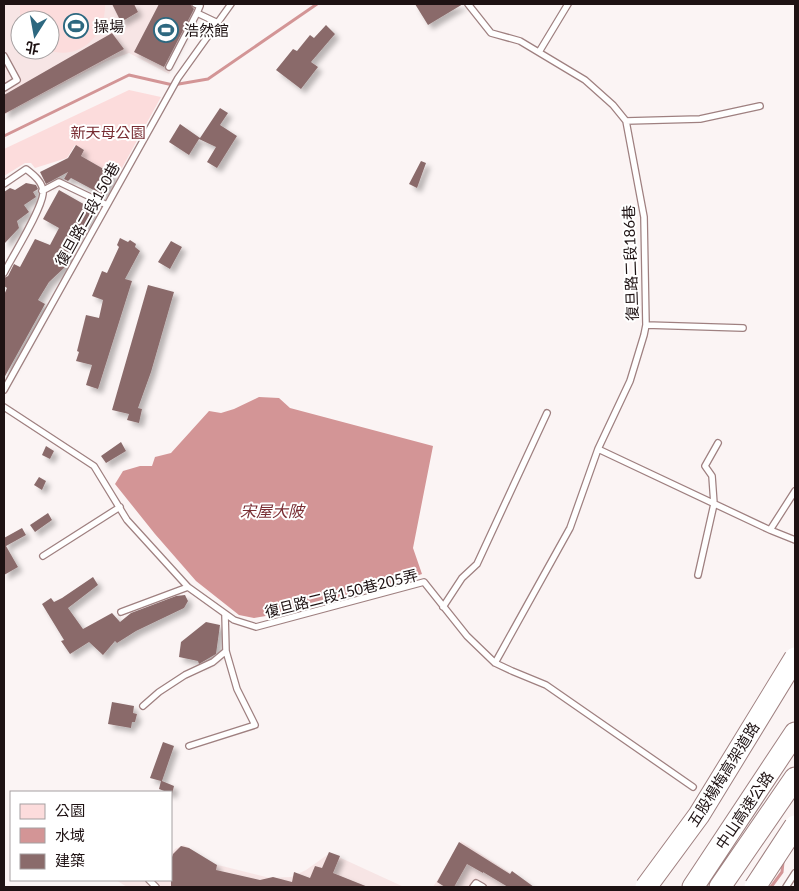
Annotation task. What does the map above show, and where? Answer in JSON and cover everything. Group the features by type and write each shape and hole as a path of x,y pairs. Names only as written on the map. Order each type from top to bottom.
{"highway":[{"name":"五股楊梅高架道路","path":"646,887 699,815 795,658"},
{"name":"中山高速公路","path":"693,887 795,733"},
{"name":"中山高速公路","path":"720,887 795,778"},
{"path":"755,887 795,826"}],"lane":[{"path":"169,67 200,6 195,4"},
{"name":"復旦路二段150巷","path":"4,390 178,78 231,4"},
{"path":"468,4 491,32 520,41 585,80 613,105 626,121 700,119 760,106"},
{"path":"538,52 568,4"},
{"path":"197,13 218,23"},
{"path":"4,56 17,80 4,88"},
{"name":"復旦路二段186巷","path":"495,663 570,528 598,449 630,381 644,335 646,325 644,217 626,121"},
{"path":"4,184 26,169 38,178 43,193 36,213 4,273"},
{"path":"42,191 59,182 107,205"},
{"path":"646,325 743,328"},
{"name":"復旦路二段150巷205弄","path":"4,407 94,466 127,520 188,586 234,620 256,627 424,582 466,636 495,663 546,685 693,787"},
{"path":"443,607 462,578 477,564 547,413"},
{"path":"698,576 714,504 712,476 705,466 718,443"},
{"path":"598,449 795,540"},
{"path":"770,530 795,491"},
{"path":"43,556 120,507"},
{"path":"121,612 188,586"},
{"path":"189,746 255,725 237,689 226,651 225,614"},
{"path":"143,706 159,692 185,675 213,662 226,651"},
{"path":"786,887 795,873"},
{"path":"473,887 476,883 482,887"}],"shaded area":[{"path":"4,4 199,4 202,6 169,74 129,53 107,61 4,115"},
{"path":"461,841 532,887 433,887"},
{"path":"184,845 214,864 270,878 291,877 306,870 330,853 404,887 127,887 118,881 172,881 172,853 175,849"}],"green space":[{"name":"操場","path":"20,4 105,4 104,16 96,36 80,49 70,52 60,52 60,10 20,10"},
{"name":"新天母公園","path":"129,90 161,97 117,177 81,156 84,150 75,145 67,158 35,168 31,163 25,163 4,176 4,149"}],"water":[{"name":"宋屋大陂","path":"259,397 279,398 290,408 433,446 413,548 422,574 324,606 254,618 239,615 196,581 115,484 123,471 140,466 152,466 155,457 171,453 209,411 221,413"}],"building":[{"path":"112,4 134,4 138,12 121,22"},
{"name":"浩然館","path":"159,4 190,4 194,9 164,67 134,52"},
{"path":"415,4 463,4 428,25"},
{"path":"326,25 335,34 311,62 318,67 301,89 276,70 293,49 297,51 310,35 314,38"},
{"path":"112,33 124,49 4,114 4,95"},
{"path":"220,108 228,113 220,125 237,136 217,168 207,162 216,147 199,139 189,155 169,142 180,124 200,138"},
{"path":"76,145 84,150 81,156 114,175 103,195 71,178 68,181 64,179 68,172 46,184 40,172 68,158"},
{"path":"421,161 426,163 417,188 409,184"},
{"path":"26,183 36,185 38,189 33,192 36,197 24,205 29,212 17,221 19,228 4,244 4,192 10,188 15,190"},
{"path":"59,190 94,210 85,227 82,225 67,254 71,256 65,267 49,282 38,300 45,304 4,378 4,295 7,288 4,286 4,278 8,276 14,264 20,267 35,239 50,245 59,228 43,219"},
{"path":"120,238 128,242 130,240 136,244 135,247 140,251 125,279 132,281 98,389 86,385 92,365 76,361 79,352 77,351 86,315 99,318 103,300 92,296 102,271 107,273 119,247 117,245"},
{"path":"171,241 182,247 170,269 158,262"},
{"path":"148,285 174,292 151,372 138,408 142,409 139,423 127,420 129,414 112,410"},
{"path":"121,442 126,451 106,463 101,456"},
{"path":"46,446 54,451 50,459 42,455"},
{"path":"39,477 46,481 42,490 34,485"},
{"path":"48,513 52,520 35,532 30,525"},
{"path":"22,528 26,535 6,546 18,567 4,575 4,538"},
{"path":"93,577 98,585 68,608 83,629 112,613 120,622 131,613 176,596 185,595 188,601 184,608 136,631 117,643 115,641 103,655 89,642 70,654 61,641 64,640 42,604 51,598 54,602 62,598"},
{"path":"206,622 220,625 216,654 199,664 198,661 179,657 181,642"},
{"path":"112,702 134,706 133,713 137,714 131,728 108,724"},
{"path":"163,742 174,746 162,781 174,786 172,794 172,791 159,789 161,781 150,778"},
{"path":"459,842 510,874 512,871 534,887 508,887 467,864 454,887 445,887 437,882"},
{"path":"181,846 189,848 217,865 216,870 260,880 273,877 292,882 294,872 310,878 315,866 322,868 329,852 340,856 333,873 368,887 171,887 173,854"}],"waterway":[{"path":"4,136 129,75 173,85 208,79 317,4"},
{"path":"771,887 782,872 783,862"}],"place":[{"name":"操場","path":"76,26"},
{"name":"浩然館","path":"166,30"}]}
